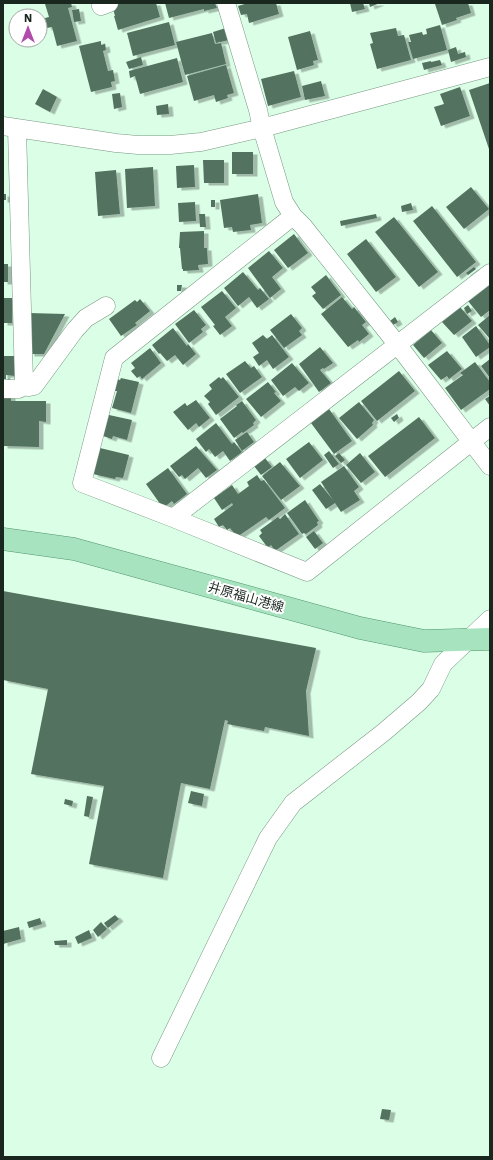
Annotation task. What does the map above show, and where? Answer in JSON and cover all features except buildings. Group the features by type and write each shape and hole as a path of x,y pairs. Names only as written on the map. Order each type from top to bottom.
{"main road":[{"name":"井原福山港線","path":"3,539 74,549 360,628 424,641 480,640"}],"street":[{"path":"226,3 284,202 293,216 303,226 397,344 490,466"},
{"path":"3,389 19,389 24,382 10,128 138,145 170,145 201,142 262,128 490,67"},
{"path":"293,216 114,358 82,483 307,572 490,427"},
{"path":"173,518 490,272"},
{"path":"22,386 34,386 74,330 86,318 106,306"},
{"path":"161,1058 268,838 293,803 384,732 419,702 431,689 444,664 480,640 490,619"}]}
